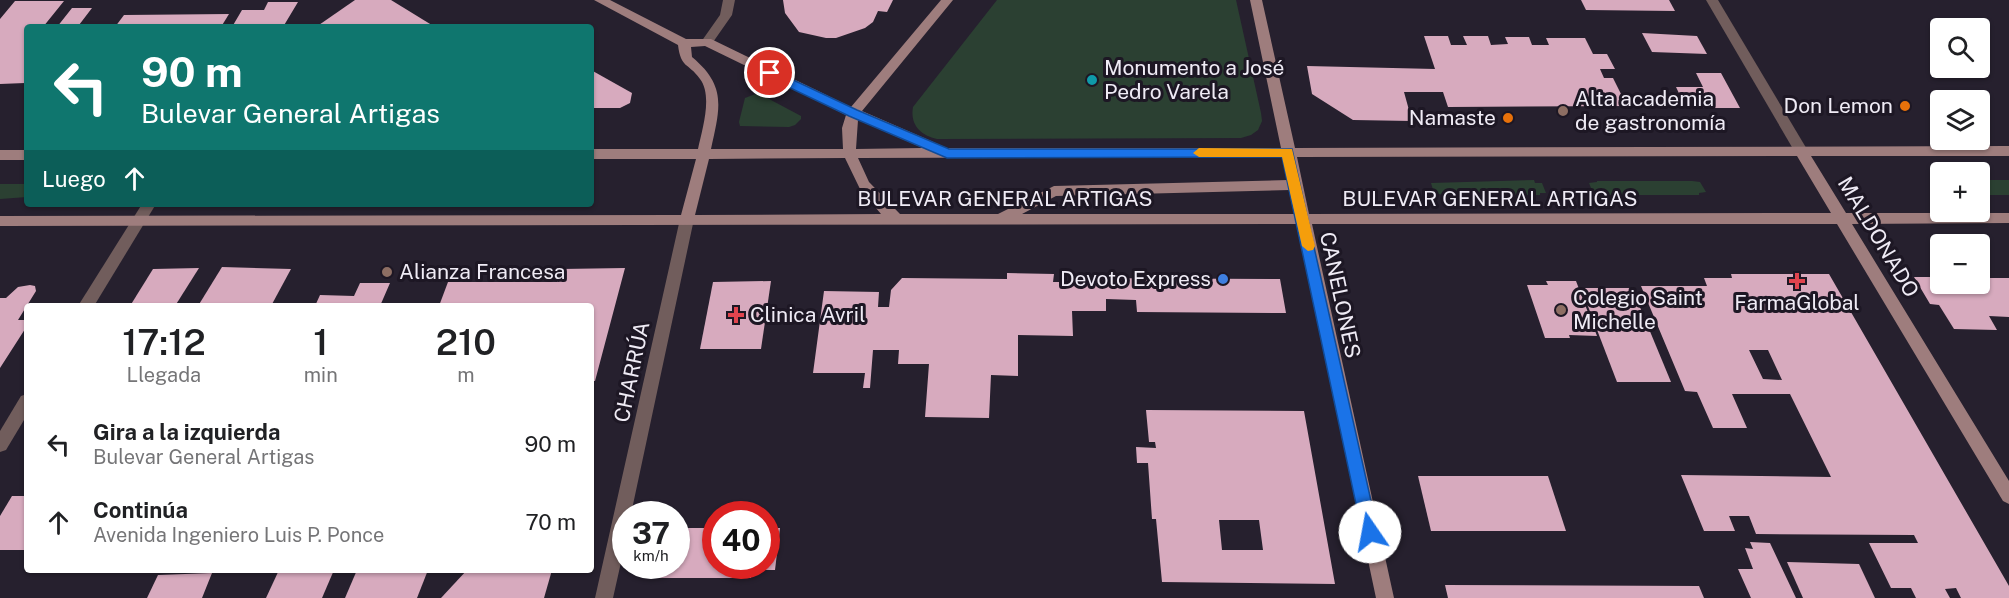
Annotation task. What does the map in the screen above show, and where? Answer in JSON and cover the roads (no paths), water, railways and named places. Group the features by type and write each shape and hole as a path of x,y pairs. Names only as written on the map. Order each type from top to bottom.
{"main road":[{"path":"600,0 684,43 707,42 853,113 947,154"},
{"path":"896,219 881,208 866,189 851,154 848,137 853,113 947,0"},
{"name":"CANELONES","path":"1256,0 1385,598"},
{"name":"CHARRÚA","path":"684,43 686,59 705,76 710,86 710,121 687,219"},
{"path":"594,154 2009,150"},
{"name":"MALDONADO","path":"1801,151 2009,496"},
{"path":"0,156 24,155"},
{"path":"998,221 1054,191 1295,185"},
{"name":"BULEVAR GENERAL ARTIGAS","path":"0,221 2009,218"}],"street":[{"path":"707,42 726,15 729,0"},
{"name":"MALDONADO","path":"1712,0 1801,151"},
{"path":"88,303 147,207"},
{"name":"CHARRÚA","path":"604,598 687,219"},
{"path":"0,445 24,406"}],"place":[{"name":"Monumento a José Pedro Varela","path":"1092,80"},
{"name":"Don Lemon","path":"1905,106"},
{"name":"Alta academia de gastronomía","path":"1563,111"},
{"name":"Namaste","path":"1508,118"},
{"name":"Alianza Francesa","path":"387,272"},
{"name":"Devoto Express","path":"1223,279"},
{"name":"FarmaGlobal","path":"1797,281"},
{"name":"Colegio Saint Michelle","path":"1561,310"},
{"name":"Clinica Avril","path":"736,315"}]}
